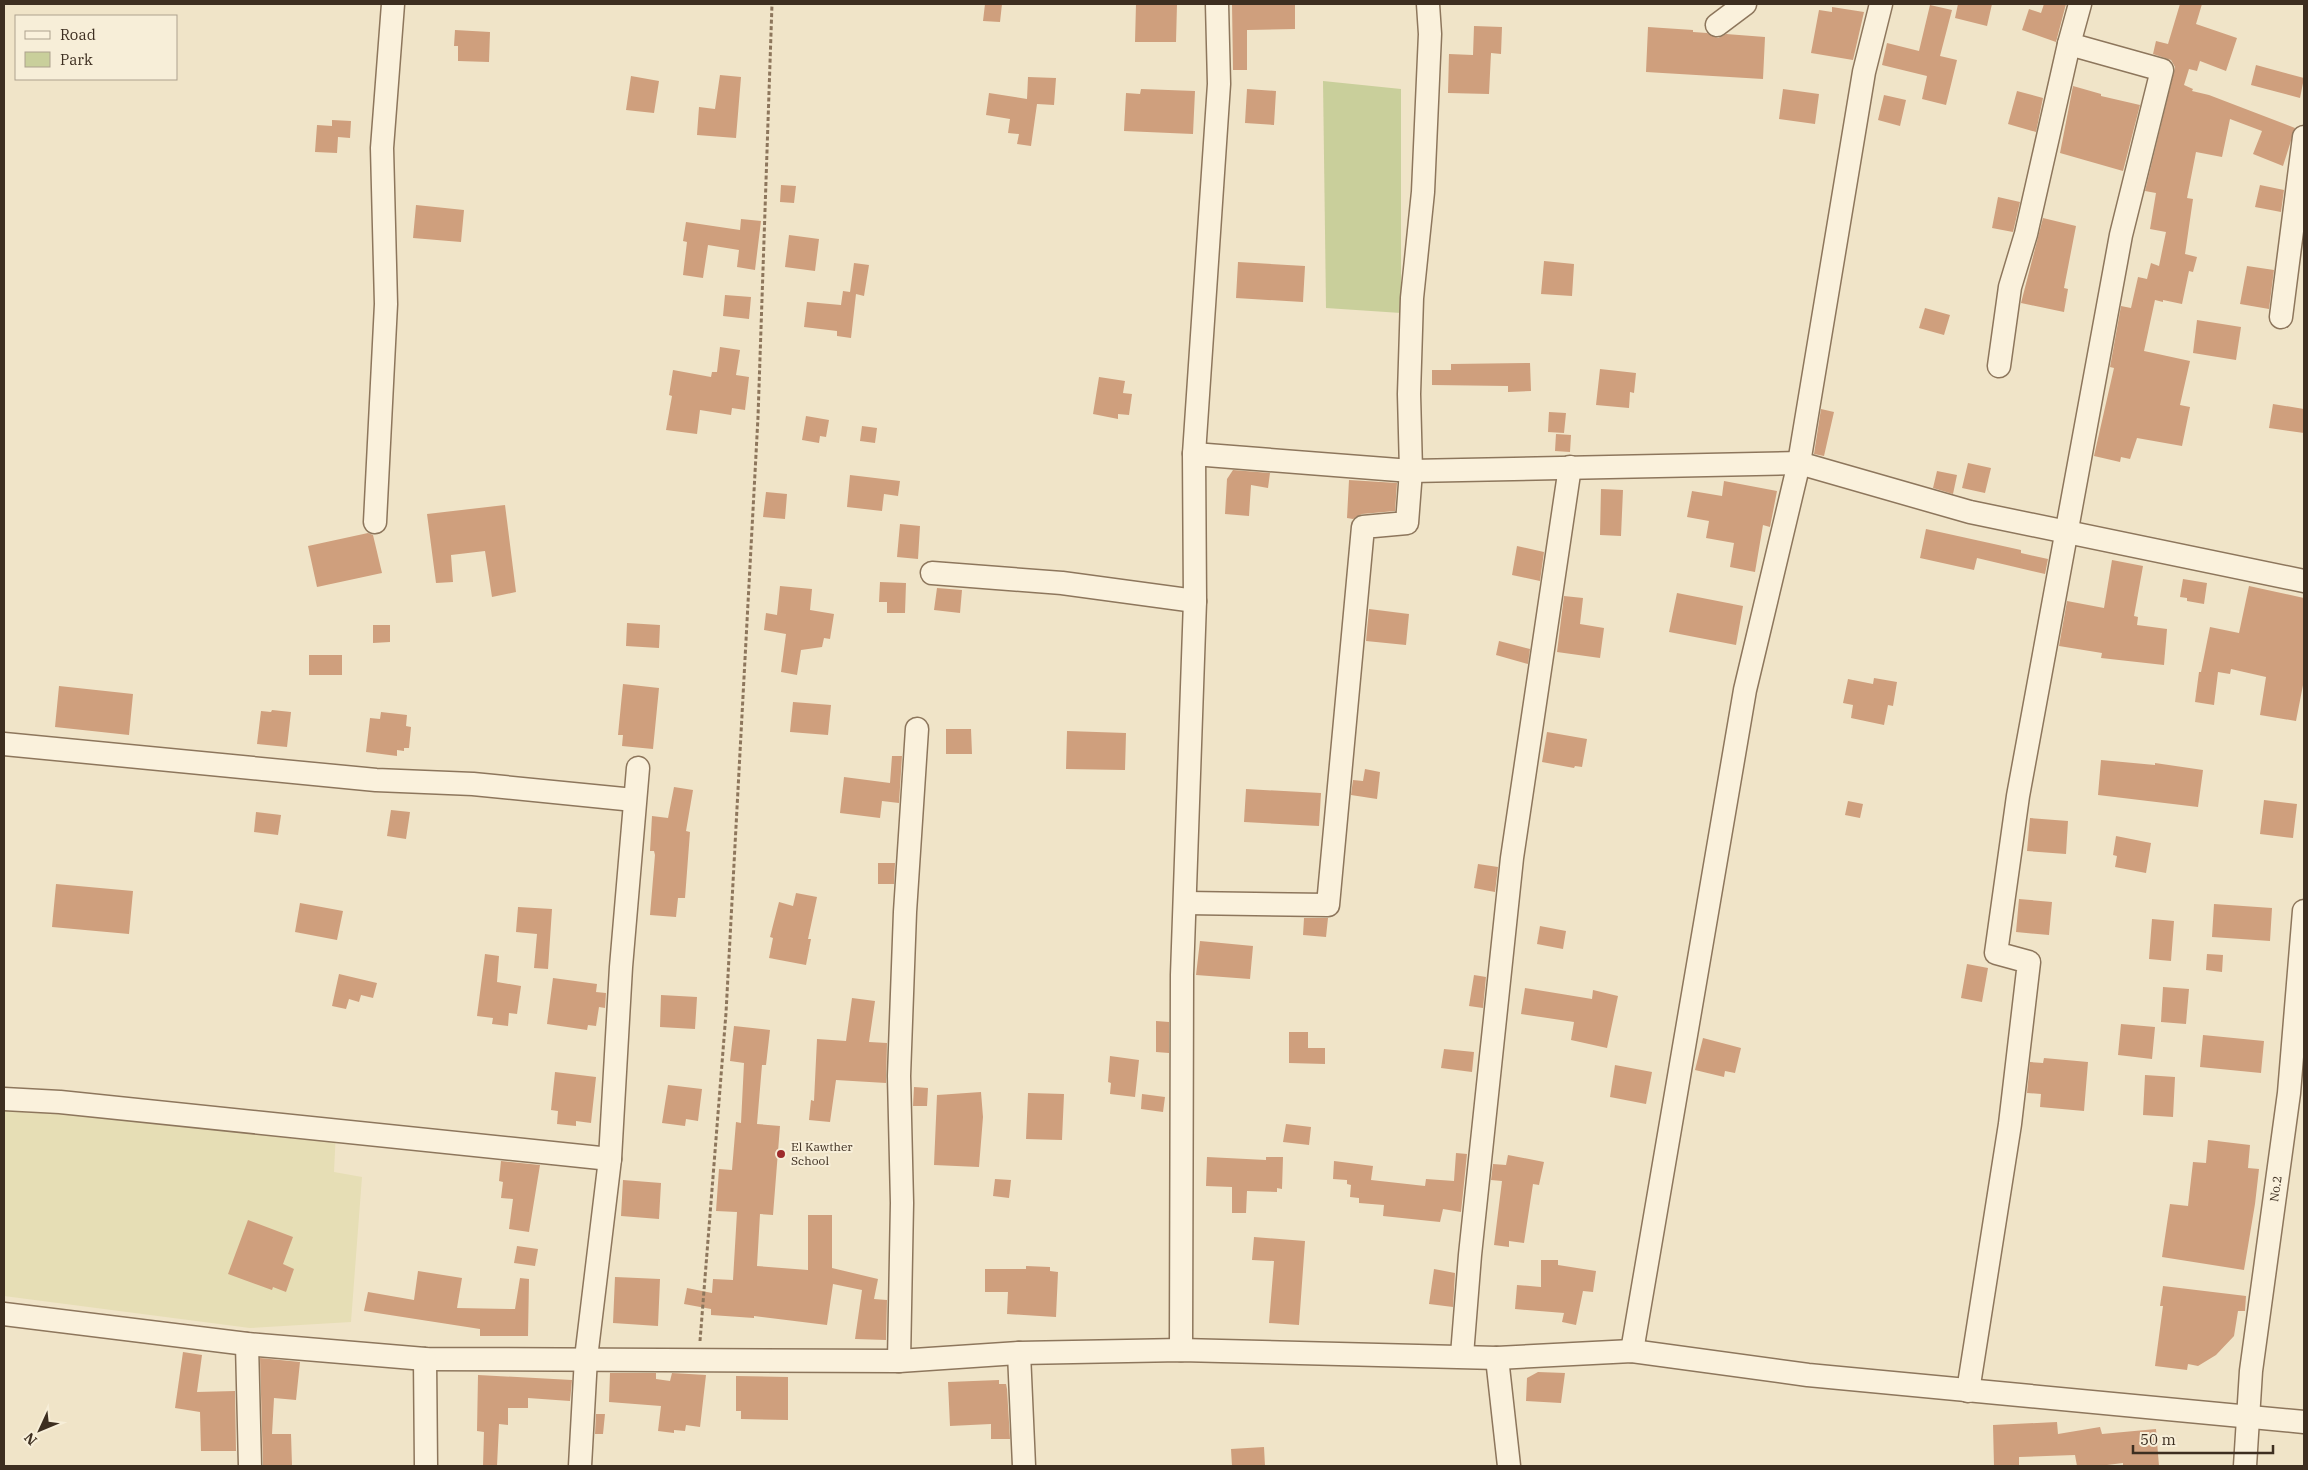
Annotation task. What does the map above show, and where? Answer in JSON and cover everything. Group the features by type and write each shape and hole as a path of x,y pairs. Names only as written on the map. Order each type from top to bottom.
{"street":[{"path":"375,522 386,304 382,148 394,4"},
{"path":"1180,1350 1182,984 1194,601 1194,454 1219,84 1217,4"},
{"path":"1186,903 1328,905 1363,528 1407,523 1411,471 1409,394 1412,298 1423,192 1430,34 1428,4"},
{"path":"1718,25 1746,4"},
{"path":"1632,1351 1745,690 1799,463 1864,72 1881,4"},
{"path":"1999,366 2010,287 2026,234 2069,44 2080,4"},
{"path":"1968,1391 2010,1124 2029,962 1996,953 2018,796 2122,235 2162,70 2069,44"},
{"path":"2281,317 2304,138"},
{"path":"1194,454 1411,471 1799,463 1970,512 2304,581"},
{"path":"1462,1356 1470,1255 1512,858 1570,467"},
{"path":"932,573 1062,583 1194,601"},
{"path":"899,1360 902,1204 898,1076 905,912 917,729"},
{"path":"4,744 376,780 473,784 634,800"},
{"path":"580,1466 586,1358 610,1159 634,800 638,768"},
{"name":"No.2","path":"2245,1466 2256,1328 2289,1093 2304,911"},
{"path":"4,1099 60,1102 610,1159"},
{"path":"4,1314 247,1344 425,1359 899,1360 1019,1353 1180,1350 1497,1358 1632,1351 1808,1375 2304,1422"},
{"path":"247,1344 250,1466"},
{"path":"1019,1353 1024,1466"},
{"path":"1497,1358 1509,1466"},
{"path":"425,1359 426,1466"}],"path":[{"path":"699,1359 726,1014 758,417 772,4"}],"shaded area":[{"path":"4,1109 336,1131 334,1172 362,1177 351,1322 250,1328 4,1296"}],"green space":[{"path":"1323,81 1401,89 1401,313 1326,308"}],"building":[{"path":"985,4 1002,4 1000,22 983,21"},
{"path":"1136,4 1177,4 1176,42 1135,42"},
{"path":"1232,4 1295,4 1295,29 1247,30 1247,70 1233,70"},
{"path":"1958,4 1992,4 1987,26 1955,18"},
{"path":"2044,4 2066,4 2056,42 2022,30 2029,9 2041,13"},
{"path":"2180,4 2202,4 2196,24 2237,38 2226,71 2200,61 2197,71 2189,69 2184,85 2193,89 2192,91 2209,95 2295,128 2283,166 2253,154 2262,131 2230,119 2222,157 2196,152 2187,198 2193,199 2185,254 2197,257 2193,272 2189,271 2182,304 2155,300 2144,351 2190,361 2180,405 2190,407 2182,446 2137,438 2130,459 2121,457 2120,462 2094,456 2114,368 2110,367 2121,306 2131,308 2138,277 2147,279 2151,263 2159,266 2166,232 2150,229 2156,193 2145,191 2175,67 2171,60 2153,54 2156,41 2168,44"},
{"path":"1930,5 1952,10 1940,56 1957,60 1946,105 1922,99 1927,76 1882,65 1887,43 1919,51"},
{"path":"1832,7 1864,12 1853,60 1811,53 1819,10 1832,12"},
{"path":"1474,26 1502,27 1501,54 1491,53 1489,94 1448,93 1449,54 1473,55"},
{"path":"1648,27 1693,30 1693,32 1707,33 1718,38 1726,34 1765,37 1763,79 1646,72"},
{"path":"455,30 490,32 489,62 458,61 458,46 454,46"},
{"path":"2256,65 2304,78 2300,98 2251,85"},
{"path":"720,75 741,77 736,138 697,135 699,107 715,109"},
{"path":"631,76 659,81 654,113 626,110"},
{"path":"1028,77 1056,78 1054,105 1037,104 1031,146 1017,144 1019,134 1008,133 1010,119 986,115 989,93 1027,99"},
{"path":"2073,86 2101,94 2101,96 2140,105 2123,171 2060,153"},
{"path":"1141,89 1195,91 1193,134 1124,131 1126,93 1140,94"},
{"path":"1247,89 1276,91 1274,125 1245,123"},
{"path":"1783,89 1819,94 1815,124 1779,119"},
{"path":"2017,91 2043,98 2036,132 2008,124"},
{"path":"1884,95 1906,100 1900,126 1878,120"},
{"path":"332,120 351,121 350,138 338,137 337,153 315,152 317,125 332,126"},
{"path":"781,185 796,186 794,203 780,202"},
{"path":"2260,185 2284,190 2281,212 2255,207"},
{"path":"1998,197 2020,202 2013,232 1992,228"},
{"path":"416,205 464,210 461,242 413,238"},
{"path":"2043,218 2076,226 2064,288 2068,289 2064,312 2021,303"},
{"path":"741,219 761,221 755,270 737,267 739,250 708,245 703,278 683,275 687,242 683,241 686,222 740,230"},
{"path":"789,235 819,239 815,271 785,267"},
{"path":"1544,261 1574,264 1572,296 1541,294"},
{"path":"1238,262 1305,266 1303,302 1236,298"},
{"path":"854,263 869,265 864,296 856,294 851,338 837,336 837,331 804,327 807,302 841,305 843,291 850,292"},
{"path":"2247,266 2274,270 2269,309 2240,304"},
{"path":"725,295 751,297 749,319 723,316"},
{"path":"1925,308 1950,315 1944,335 1919,328"},
{"path":"2197,320 2241,327 2236,360 2193,353"},
{"path":"720,347 740,350 736,375 749,377 745,410 732,408 731,415 700,410 697,434 666,430 672,396 669,395 673,370 711,377 712,372 717,372"},
{"path":"1530,363 1531,391 1508,392 1508,386 1432,385 1432,370 1451,370 1451,364"},
{"path":"1600,369 1636,373 1634,393 1630,392 1629,408 1596,405"},
{"path":"1099,377 1125,381 1123,393 1132,394 1129,415 1118,414 1118,419 1093,414"},
{"path":"2273,404 2304,409 2304,433 2269,428"},
{"path":"1821,409 1834,412 1824,456 1814,454"},
{"path":"1549,412 1566,413 1564,433 1548,432"},
{"path":"806,416 829,420 826,437 820,436 819,443 802,440"},
{"path":"862,426 877,428 875,443 860,441"},
{"path":"1556,434 1571,435 1570,452 1555,451"},
{"path":"1968,463 1991,468 1985,493 1962,488"},
{"path":"1233,470 1270,473 1268,488 1251,485 1249,516 1225,514 1227,479"},
{"path":"1937,471 1957,475 1953,494 1933,488"},
{"path":"850,475 900,481 898,496 884,494 882,511 847,507"},
{"path":"1349,480 1397,483 1395,511 1362,514 1353,519 1347,518"},
{"path":"1724,481 1777,491 1770,527 1763,525 1755,572 1730,567 1734,543 1706,538 1709,521 1687,517 1692,491 1722,496"},
{"path":"1601,489 1623,490 1621,536 1600,535"},
{"path":"766,492 787,494 785,519 763,517"},
{"path":"505,505 516,592 492,597 485,551 451,555 453,582 436,583 427,514"},
{"path":"900,524 920,526 918,559 897,557"},
{"path":"1926,529 2021,550 2021,553 2048,559 2045,574 1977,558 1974,570 1920,558"},
{"path":"368,533 373,535 382,573 317,587 308,546"},
{"path":"1517,546 1544,552 1540,581 1512,575"},
{"path":"2112,560 2143,566 2134,616 2138,617 2137,625 2167,629 2164,665 2101,658 2102,653 2059,646 2067,601 2104,608"},
{"path":"2183,579 2207,583 2204,604 2187,601 2187,598 2180,597"},
{"path":"880,582 906,583 905,613 887,613 887,602 879,602"},
{"path":"780,586 812,589 810,610 834,614 830,639 824,638 822,647 801,650 797,675 781,672 786,634 764,630 766,613 777,615"},
{"path":"2249,586 2304,598 2304,680 2296,721 2260,715 2266,677 2231,669 2230,674 2218,672 2214,705 2195,702 2199,672 2201,672 2210,627 2239,633"},
{"path":"937,588 962,590 960,613 934,610"},
{"path":"1677,593 1743,606 1736,645 1669,632"},
{"path":"1564,596 1583,598 1580,624 1604,628 1600,658 1557,652"},
{"path":"1369,609 1409,614 1406,645 1366,641"},
{"path":"627,623 660,625 659,648 626,646"},
{"path":"373,625 390,625 390,642 373,643"},
{"path":"1499,641 1530,649 1528,664 1496,655"},
{"path":"309,655 342,655 342,675 309,675"},
{"path":"1874,678 1897,682 1893,706 1888,705 1884,725 1851,718 1853,705 1843,703 1848,679 1873,684"},
{"path":"623,684 659,688 653,749 622,746 623,735 618,735"},
{"path":"59,686 133,694 129,735 55,727"},
{"path":"793,702 831,705 828,735 790,732"},
{"path":"272,710 291,712 287,747 257,744 261,711 271,712"},
{"path":"381,712 407,715 406,726 411,727 409,748 404,748 404,751 397,750 397,756 366,752 370,718 380,719"},
{"path":"946,729 971,729 972,754 946,754"},
{"path":"1067,731 1126,733 1125,770 1066,769"},
{"path":"1547,732 1587,739 1582,767 1575,766 1574,768 1542,762"},
{"path":"892,756 902,756 899,803 882,801 880,818 840,813 844,777 890,783"},
{"path":"2101,760 2155,765 2155,763 2203,770 2198,807 2098,795"},
{"path":"1365,769 1380,772 1377,799 1351,795 1353,780 1363,781"},
{"path":"674,787 693,790 686,831 690,832 685,898 678,898 676,917 650,915 655,855 654,851 650,851 652,816 668,818"},
{"path":"1246,789 1321,793 1319,826 1244,822"},
{"path":"2264,800 2297,804 2293,838 2260,834"},
{"path":"1848,801 1863,804 1860,818 1845,815"},
{"path":"391,810 410,812 406,839 387,836"},
{"path":"256,812 281,815 278,835 254,832"},
{"path":"2030,818 2068,821 2066,854 2027,851"},
{"path":"2116,836 2151,843 2146,873 2115,867 2117,856 2113,855"},
{"path":"878,863 895,863 894,884 878,884"},
{"path":"1478,864 1498,867 1495,892 1474,888"},
{"path":"56,884 133,891 129,934 52,927"},
{"path":"796,893 817,897 808,939 811,939 806,965 769,958 773,938 770,937 779,902 793,906"},
{"path":"2019,899 2052,902 2049,935 2016,932"},
{"path":"300,903 343,911 337,940 295,932"},
{"path":"2214,904 2272,908 2270,941 2212,937"},
{"path":"518,907 552,909 548,969 534,968 537,934 516,932"},
{"path":"1304,918 1328,918 1326,937 1303,935"},
{"path":"2152,919 2174,921 2171,961 2149,959"},
{"path":"1540,926 1566,931 1563,949 1537,944"},
{"path":"1200,941 1253,946 1250,979 1196,975"},
{"path":"485,954 499,956 497,982 521,986 517,1014 509,1013 508,1026 492,1024 493,1018 477,1016"},
{"path":"2207,954 2223,955 2222,972 2206,970"},
{"path":"1967,964 1988,968 1982,1002 1961,998"},
{"path":"339,974 377,983 373,998 361,995 359,1002 349,999 346,1009 332,1006"},
{"path":"1474,975 1486,977 1483,1008 1469,1006"},
{"path":"553,978 597,984 596,992 606,993 605,1008 599,1007 596,1026 588,1025 587,1030 547,1024"},
{"path":"2163,987 2189,989 2186,1024 2161,1022"},
{"path":"1525,988 1592,999 1593,990 1618,996 1607,1048 1571,1040 1574,1022 1521,1014"},
{"path":"661,995 697,997 695,1029 660,1027"},
{"path":"852,998 875,1001 869,1042 887,1043 886,1083 836,1080 830,1122 809,1120 811,1100 814,1101 817,1039 846,1041"},
{"path":"1156,1021 1169,1022 1169,1053 1156,1052"},
{"path":"2121,1024 2155,1027 2152,1059 2118,1055"},
{"path":"734,1026 770,1030 766,1065 762,1065 757,1124 780,1126 773,1215 760,1214 757,1266 808,1270 808,1215 832,1215 832,1268 878,1279 874,1299 887,1300 886,1340 855,1339 862,1290 833,1284 827,1325 754,1316 754,1318 711,1315 711,1309 684,1304 687,1288 712,1293 713,1279 733,1280 737,1212 716,1211 719,1169 732,1170 736,1122 741,1123 744,1063 730,1061"},
{"path":"1289,1032 1308,1032 1308,1048 1325,1048 1325,1064 1289,1063"},
{"path":"2203,1035 2264,1041 2261,1073 2200,1067"},
{"path":"1703,1038 1741,1048 1735,1073 1725,1071 1724,1077 1695,1070"},
{"path":"1444,1049 1474,1052 1472,1072 1441,1068"},
{"path":"1110,1056 1139,1060 1135,1097 1110,1094 1111,1083 1108,1082"},
{"path":"2044,1058 2088,1062 2084,1111 2040,1107 2041,1094 2027,1093 2030,1062 2043,1063"},
{"path":"1615,1065 1652,1072 1646,1104 1610,1097"},
{"path":"555,1072 596,1077 591,1123 576,1121 576,1126 557,1124 558,1111 551,1110"},
{"path":"2145,1075 2175,1077 2173,1117 2143,1115"},
{"path":"668,1085 702,1089 698,1121 686,1119 685,1126 662,1123"},
{"path":"914,1087 928,1088 927,1106 913,1106"},
{"path":"981,1092 983,1117 979,1167 934,1165 937,1095"},
{"path":"1028,1093 1064,1094 1062,1140 1026,1139"},
{"path":"1142,1094 1165,1097 1163,1112 1141,1109"},
{"path":"1286,1124 1311,1127 1309,1145 1283,1142"},
{"path":"2208,1140 2250,1145 2248,1168 2259,1169 2244,1270 2162,1257 2170,1204 2188,1206 2193,1162 2206,1163"},
{"path":"1456,1153 1467,1154 1461,1212 1443,1209 1440,1222 1383,1216 1384,1205 1359,1203 1359,1198 1350,1197 1351,1185 1347,1184 1347,1180 1333,1179 1334,1161 1373,1166 1371,1180 1425,1186 1426,1179 1454,1181"},
{"path":"1508,1155 1544,1162 1539,1185 1533,1184 1524,1243 1509,1241 1509,1247 1494,1245 1502,1181 1491,1180 1493,1164 1506,1165"},
{"path":"1207,1157 1266,1160 1266,1157 1283,1157 1282,1189 1277,1188 1277,1192 1247,1191 1246,1213 1232,1213 1232,1187 1206,1186"},
{"path":"501,1161 540,1165 529,1232 509,1229 513,1199 501,1198 503,1182 499,1181"},
{"path":"995,1179 1011,1180 1009,1198 993,1196"},
{"path":"623,1180 661,1183 659,1219 621,1216"},
{"path":"248,1220 293,1237 283,1264 294,1269 286,1292 273,1287 272,1290 228,1274"},
{"path":"1254,1237 1305,1241 1299,1325 1269,1323 1274,1261 1252,1260"},
{"path":"517,1246 538,1249 535,1266 514,1263"},
{"path":"1541,1260 1558,1260 1558,1265 1596,1271 1593,1292 1583,1291 1576,1325 1562,1322 1564,1313 1515,1309 1517,1285 1541,1287"},
{"path":"1026,1266 1050,1267 1050,1271 1058,1272 1056,1317 1007,1314 1008,1292 985,1292 985,1269 1026,1269"},
{"path":"1434,1269 1455,1273 1453,1307 1429,1304"},
{"path":"418,1271 462,1278 457,1308 515,1309 520,1278 529,1279 528,1336 480,1336 480,1329 364,1311 368,1292 414,1300"},
{"path":"615,1277 660,1279 658,1326 613,1323"},
{"path":"2163,1286 2246,1296 2245,1311 2238,1311 2234,1336 2216,1355 2198,1366 2188,1364 2187,1370 2155,1366 2163,1306 2160,1306"},
{"path":"183,1352 202,1355 197,1392 235,1391 236,1451 201,1451 200,1412 175,1408"},
{"path":"260,1358 300,1362 296,1400 274,1398 272,1434 291,1434 292,1466 263,1466"},
{"path":"1538,1372 1565,1373 1561,1403 1526,1401 1527,1378"},
{"path":"610,1373 656,1373 656,1379 670,1381 672,1373 706,1375 700,1427 686,1425 685,1431 674,1430 674,1433 658,1431 661,1406 609,1402"},
{"path":"478,1375 572,1380 570,1401 528,1398 528,1408 508,1408 508,1425 499,1424 497,1466 483,1466 484,1432 477,1431"},
{"path":"736,1376 788,1377 788,1420 741,1419 741,1411 736,1411"},
{"path":"999,1380 999,1384 1006,1384 1007,1389 1010,1439 991,1439 991,1424 950,1426 948,1382"},
{"path":"596,1414 605,1414 603,1434 595,1434"},
{"path":"2057,1422 2058,1434 2100,1427 2102,1434 2156,1429 2159,1466 2123,1466 2123,1463 2077,1466 2075,1455 2019,1457 2019,1466 1994,1466 1993,1425"},
{"path":"1264,1447 1265,1466 1232,1466 1231,1449"}],"place":[{"name":"El Kawther School","path":"781,1154"}]}
